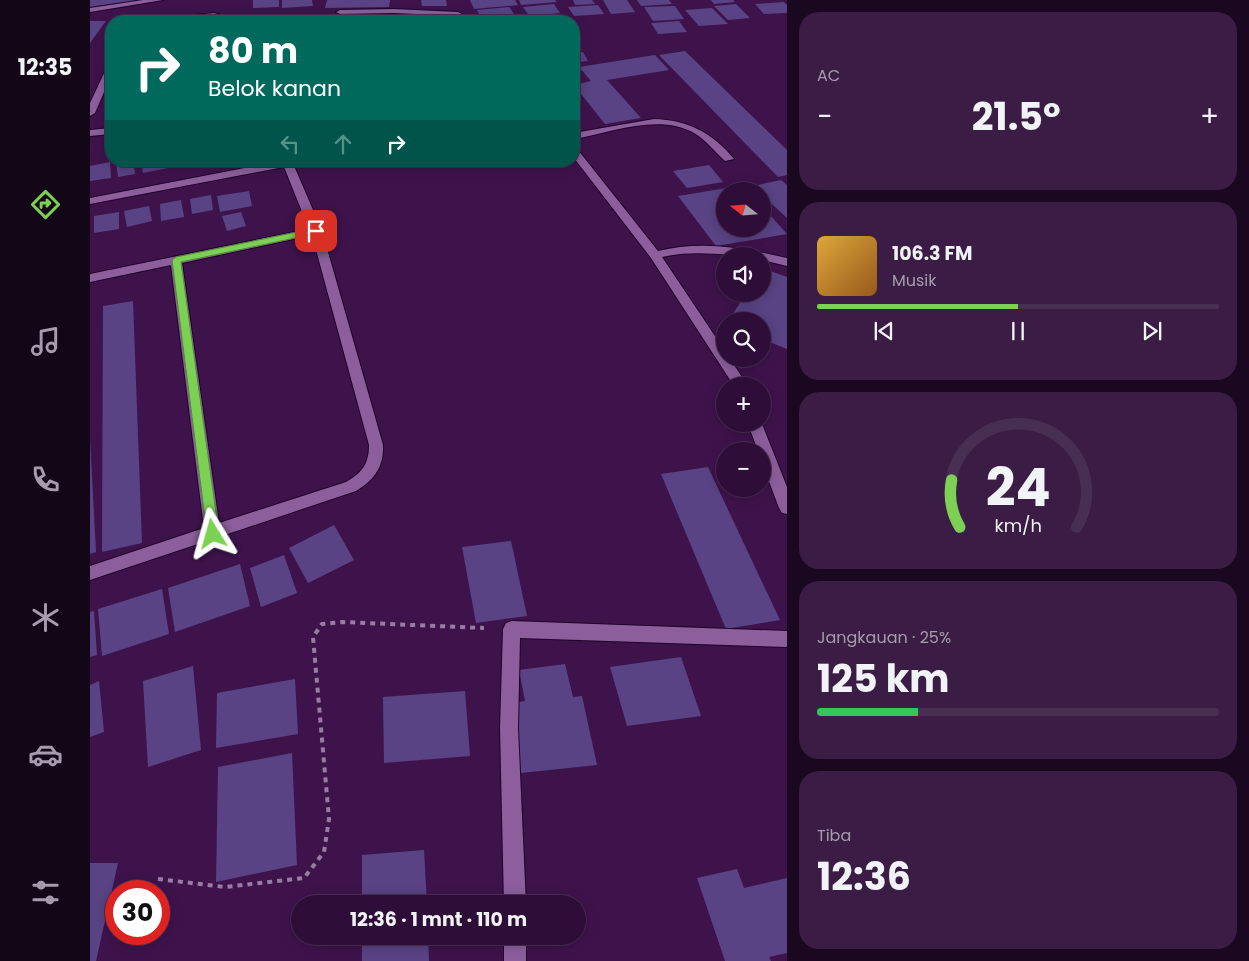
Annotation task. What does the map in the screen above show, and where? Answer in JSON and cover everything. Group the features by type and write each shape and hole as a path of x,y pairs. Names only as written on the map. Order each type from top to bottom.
{"street":[{"path":"90,10 159,0"},
{"path":"340,12 456,10 460,15"},
{"path":"90,113 105,83"},
{"path":"580,135 652,123 678,124 697,131 729,159"},
{"path":"90,133 105,132"},
{"path":"580,160 655,255 735,377"},
{"path":"90,201 262,167"},
{"path":"90,573 213,534 352,486 363,480 372,470 377,456 376,445 316,231 289,167"},
{"path":"90,278 316,231"},
{"path":"655,255 679,248 715,247 786,262"},
{"path":"176,260 213,534"},
{"path":"759,432 781,477 786,508"},
{"path":"515,895 509,728 512,629 786,639"},
{"path":"515,945 515,961"}],"path":[{"path":"158,879 225,887 304,878 324,852 328,819 313,637 322,624 342,622 512,629"}],"building":[{"path":"90,0 134,0 134,1 90,7"},
{"path":"253,0 279,0 279,7 253,8"},
{"path":"282,0 312,0 313,6 282,8"},
{"path":"327,0 390,0 389,7 325,8"},
{"path":"421,0 446,0 447,6 422,6"},
{"path":"470,0 515,0 518,5 474,9"},
{"path":"519,0 555,0 557,2 521,5"},
{"path":"573,0 592,0 595,4 575,5"},
{"path":"603,0 627,0 635,12 611,14"},
{"path":"637,0 669,0 672,4 641,6"},
{"path":"711,0 733,0 735,2 714,4"},
{"path":"784,2 787,5 787,13 764,14 755,4"},
{"path":"554,4 560,13 528,15 523,7"},
{"path":"736,4 750,18 728,20 714,6"},
{"path":"598,5 604,14 573,15 568,7"},
{"path":"675,6 684,19 653,21 644,7"},
{"path":"509,7 514,14 480,15 477,10"},
{"path":"712,8 728,24 699,26 685,10"},
{"path":"385,13 385,15 340,15"},
{"path":"90,21 105,21 105,22 90,43"},
{"path":"679,21 687,32 658,34 651,23"},
{"path":"685,51 787,150 787,175 778,177 659,55"},
{"path":"580,52 583,52 588,61 580,62"},
{"path":"655,55 669,70 607,80 641,118 605,124 580,93 580,84 591,81 580,67"},
{"path":"105,163 105,167 110,167 111,178 90,181 90,166"},
{"path":"709,165 723,182 687,188 673,171"},
{"path":"117,167 134,167 135,174 118,177"},
{"path":"142,167 173,167 143,173"},
{"path":"781,180 787,185 787,218 771,203 771,182"},
{"path":"716,190 716,238 763,238 716,246 678,196"},
{"path":"249,191 252,206 220,212 217,196"},
{"path":"211,195 213,210 192,214 190,199"},
{"path":"181,200 184,217 161,221 160,204"},
{"path":"149,206 152,221 127,227 124,211"},
{"path":"119,212 119,229 94,233 94,216"},
{"path":"241,212 246,226 227,231 222,216"},
{"path":"771,216 787,234 771,237"},
{"path":"771,271 787,277 787,349 771,343 771,312 734,312 741,302 771,302"},
{"path":"133,301 142,543 102,552 103,306"},
{"path":"90,438 96,552 90,554"},
{"path":"708,467 716,484 716,497 722,497 780,620 726,629 661,474"},
{"path":"334,525 354,560 308,583 289,548"},
{"path":"511,541 527,616 476,623 462,547"},
{"path":"284,555 297,593 261,607 250,568"},
{"path":"240,564 250,606 175,632 168,588"},
{"path":"162,589 169,634 102,656 98,609"},
{"path":"94,611 97,655 90,657 90,612"},
{"path":"681,657 701,716 627,726 610,667"},
{"path":"565,664 573,697 582,696 597,765 521,773 511,703 525,701 519,670"},
{"path":"193,666 201,750 148,767 143,681"},
{"path":"295,679 298,734 216,748 217,693"},
{"path":"99,681 104,732 90,737 90,685"},
{"path":"465,691 470,756 384,763 383,697"},
{"path":"292,753 297,865 216,882 218,767"},
{"path":"424,850 426,895 362,895 362,855"},
{"path":"90,863 118,863 114,880 105,880 105,921 96,961 90,961"},
{"path":"737,869 744,888 787,878 787,953 769,957 771,961 725,961 697,878"},
{"path":"362,945 428,945 429,961 362,961"}],"route":[{"path":"213,534 176,260 316,231"}]}
